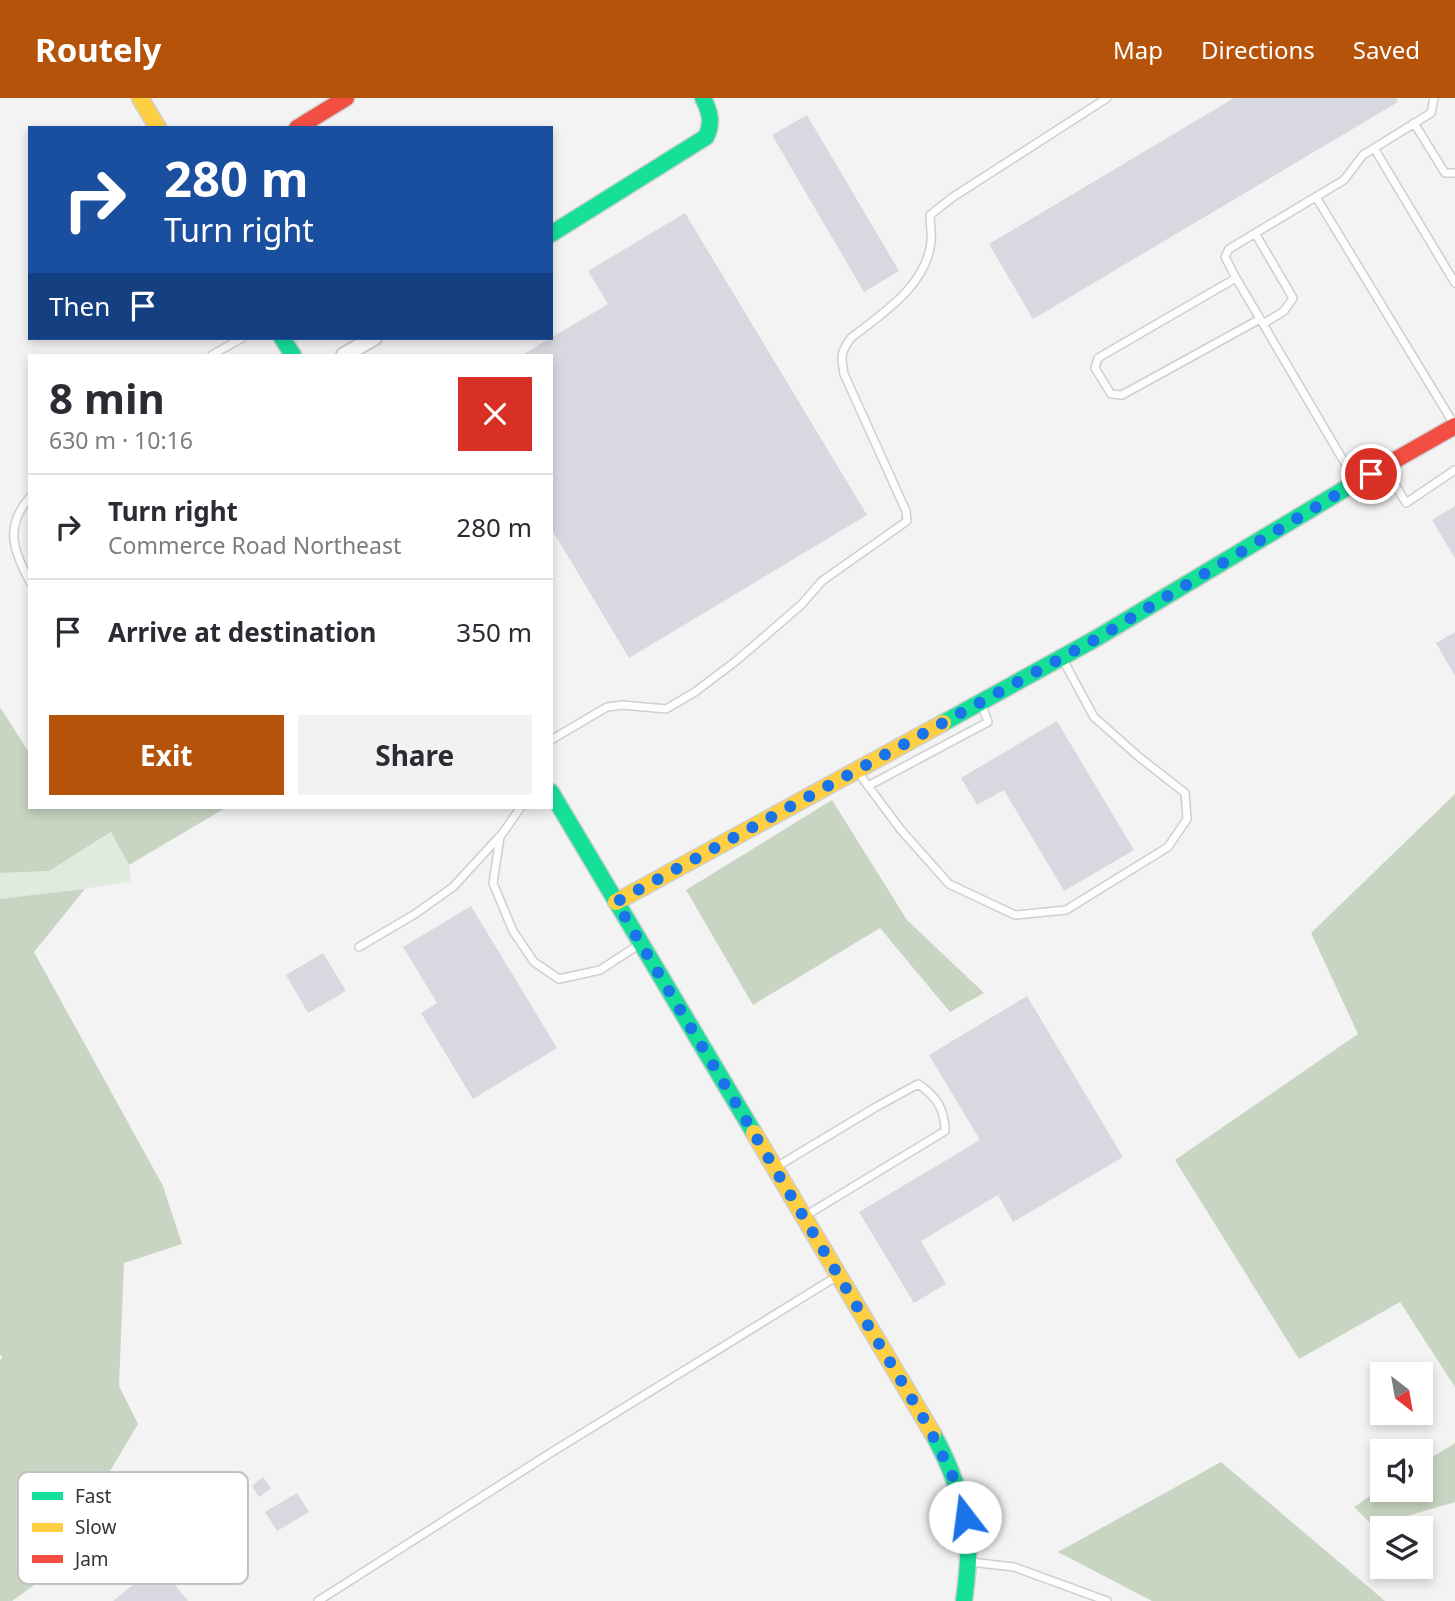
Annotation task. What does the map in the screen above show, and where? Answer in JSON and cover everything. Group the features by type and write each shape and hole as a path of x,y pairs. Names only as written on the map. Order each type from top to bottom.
{"street":[{"path":"140,98 157,126"},
{"path":"300,126 346,98"},
{"path":"553,233 706,136 712,121 703,98"},
{"path":"346,354 370,340"},
{"path":"616,902 1096,639 1356,482 1455,426"},
{"path":"553,795 928,1426 955,1481 965,1517 968,1562 964,1601"}],"lane":[{"path":"553,739 607,707 623,705 666,709 695,692 801,605 822,581 906,521 906,511 844,374 841,356 844,347 851,338 907,292 924,268 932,242 930,215 953,197 1107,98"},
{"path":"1356,482 1225,257 1229,249 1344,180 1363,155 1431,113 1434,98"},
{"path":"1415,123 1445,173 1455,173"},
{"path":"1374,148 1455,283"},
{"path":"1316,197 1455,426"},
{"path":"1236,278 1098,358 1095,368 1111,394 1122,395 1284,312 1293,298 1255,233"},
{"path":"214,354 238,340"},
{"path":"1385,467 1406,503 1455,470"},
{"path":"28,500 13,525 13,546 28,578"},
{"path":"857,771 901,830 949,884 1015,915 1066,910 1168,847 1187,819 1185,793 1094,717 1061,658"},
{"path":"868,786 988,722 981,702"},
{"path":"359,947 415,914 453,887 500,836 520,809"},
{"path":"500,836 493,883 513,931 534,962 559,979 600,970 641,943"},
{"path":"775,1167 918,1084 931,1093 945,1116 945,1131 804,1216"},
{"path":"318,1601 564,1444 839,1275"},
{"path":"968,1562 1014,1567 1107,1601"}],"shaded area":[{"path":"112,832 129,865 131,881 0,903 0,873 49,871"}],"green space":[{"path":"0,707 28,751 28,809 224,809 129,865 111,832 49,871 0,873"},
{"path":"1455,794 1455,1387 1400,1302 1299,1359 1175,1160 1358,1034 1311,933"},
{"path":"832,800 907,920 984,993 950,1012 880,928 753,1005 686,890"},
{"path":"85,889 34,952 163,1186 182,1244 124,1263 119,1386 138,1424 109,1472 18,1472 18,1584 36,1584 12,1601 0,1601 0,899"},
{"path":"1455,1443 1455,1502 1407,1516 1370,1516 1370,1523 1354,1507 1370,1496 1370,1502 1433,1502 1433,1457"},
{"path":"1221,1462 1385,1601 1152,1601 1058,1552"}],"building":[{"path":"1234,98 1396,98 1398,102 1033,319 989,244"},
{"path":"807,115 899,271 864,292 772,135"},
{"path":"685,213 867,515 629,658 553,531 553,354 524,354 547,340 553,340 553,337 608,304 588,271"},
{"path":"1455,506 1455,558 1432,520"},
{"path":"1455,632 1455,676 1436,643"},
{"path":"1057,721 1134,850 1064,891 1004,790 977,805 961,778"},
{"path":"471,906 557,1048 473,1099 421,1013 437,1003 403,947"},
{"path":"323,953 346,991 308,1013 286,975"},
{"path":"1027,996 1123,1157 1013,1222 998,1195 921,1241 946,1284 914,1303 859,1212 980,1140 929,1055"},
{"path":"263,1477 271,1488 259,1497 252,1486"},
{"path":"297,1493 309,1512 277,1531 265,1512"},
{"path":"134,1584 174,1584 188,1601 113,1601"}],"traffic: fast":[{"path":"553,233 706,137 710,118 703,98"},
{"path":"283,340 292,354"},
{"path":"943,723 1095,639 1353,484"},
{"path":"553,795 754,1133"},
{"path":"933,1434 952,1474 967,1532 964,1601"}],"traffic: slow":[{"path":"140,98 157,126"},
{"path":"616,902 943,723"},
{"path":"754,1133 933,1434"}],"traffic: jam":[{"path":"300,126 346,98"},
{"path":"1353,484 1455,426"}],"route":[{"path":"965,1517 955,1481 928,1426 616,902 1096,639 1371,474"}]}
